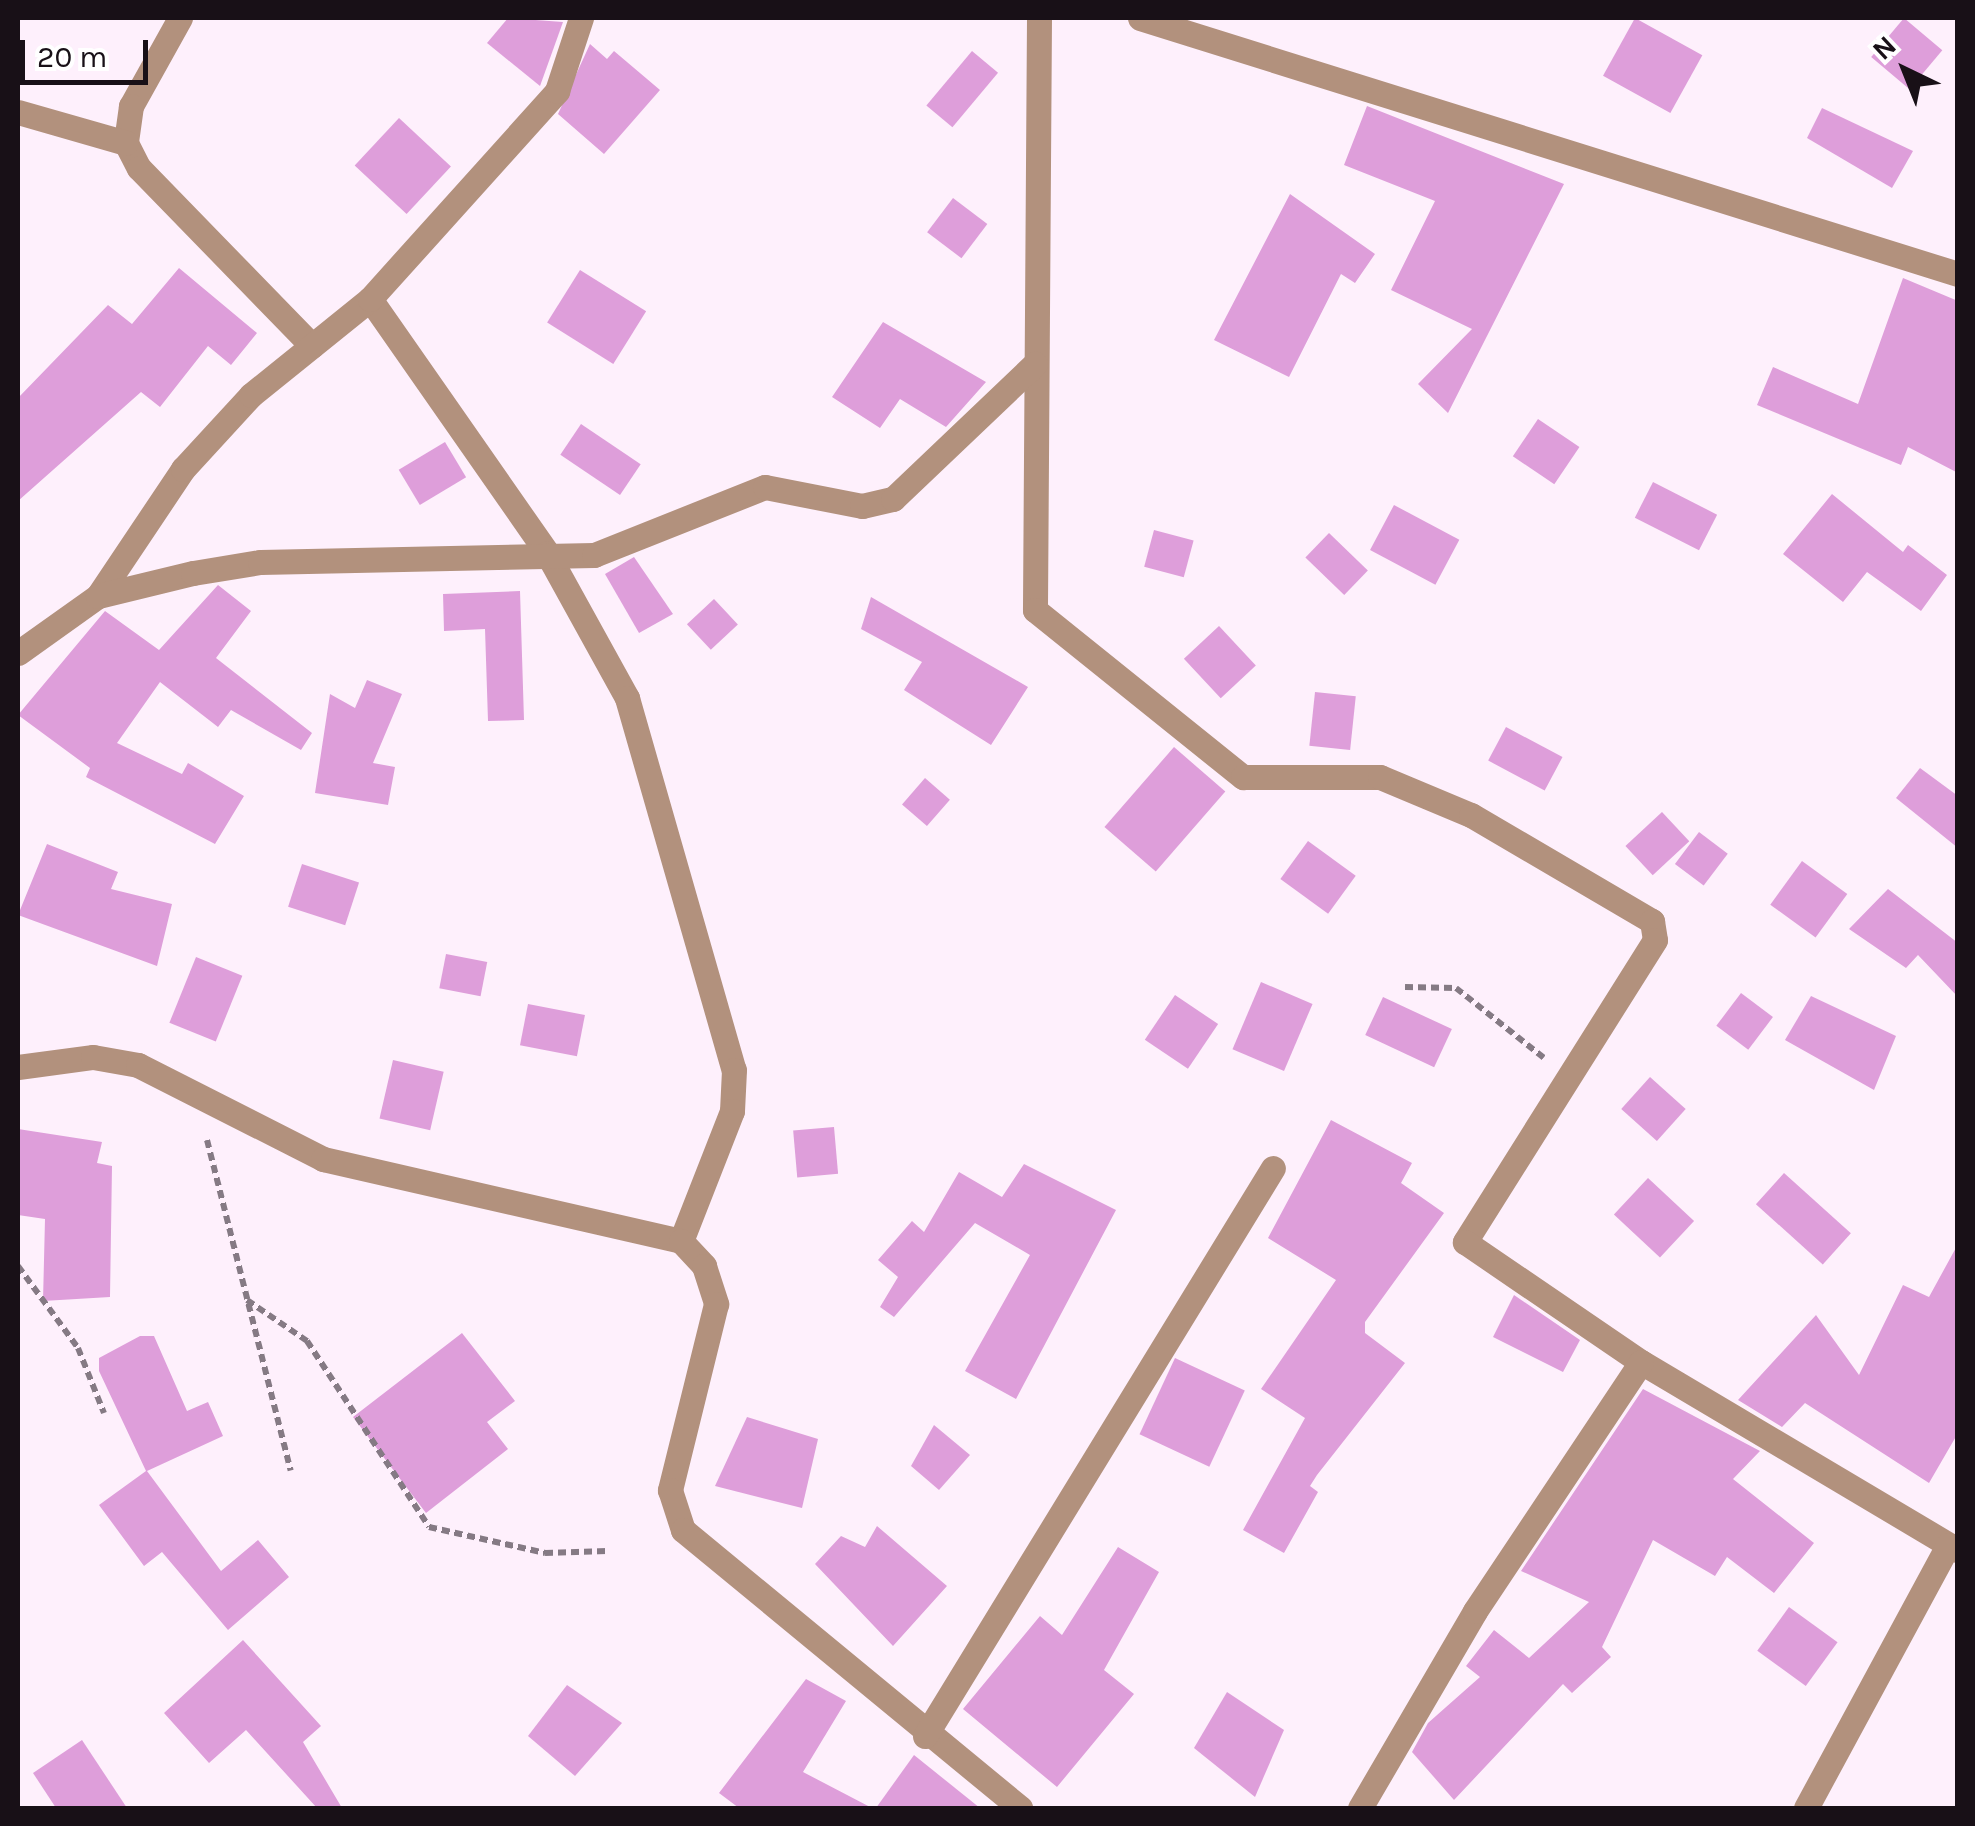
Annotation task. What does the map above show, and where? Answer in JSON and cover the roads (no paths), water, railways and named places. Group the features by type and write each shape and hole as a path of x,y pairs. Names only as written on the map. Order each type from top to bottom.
{"street":[{"path":"180,18 131,106 126,143 138,168 312,346"},
{"path":"18,653 98,596 183,468 312,346 370,299 557,92 581,18"},
{"path":"1039,18 1034,610 1054,634 1243,777 1380,777 1471,814 1652,921 1655,940 1560,1085 1466,1242 1641,1362 1953,1548 1806,1808"},
{"path":"1140,18 1958,274"},
{"path":"18,112 126,143"},
{"path":"370,299 547,553 628,698 725,1023 732,1111 681,1241"},
{"path":"98,596 260,562 594,554 765,487 862,506 894,498 1034,364"},
{"path":"18,1067 92,1057 138,1065 323,1159 681,1241 704,1266 716,1304 670,1490 683,1530 924,1736 1020,1808"},
{"path":"924,1736 1272,1168"},
{"path":"1360,1808 1475,1611 1641,1362"}]}
